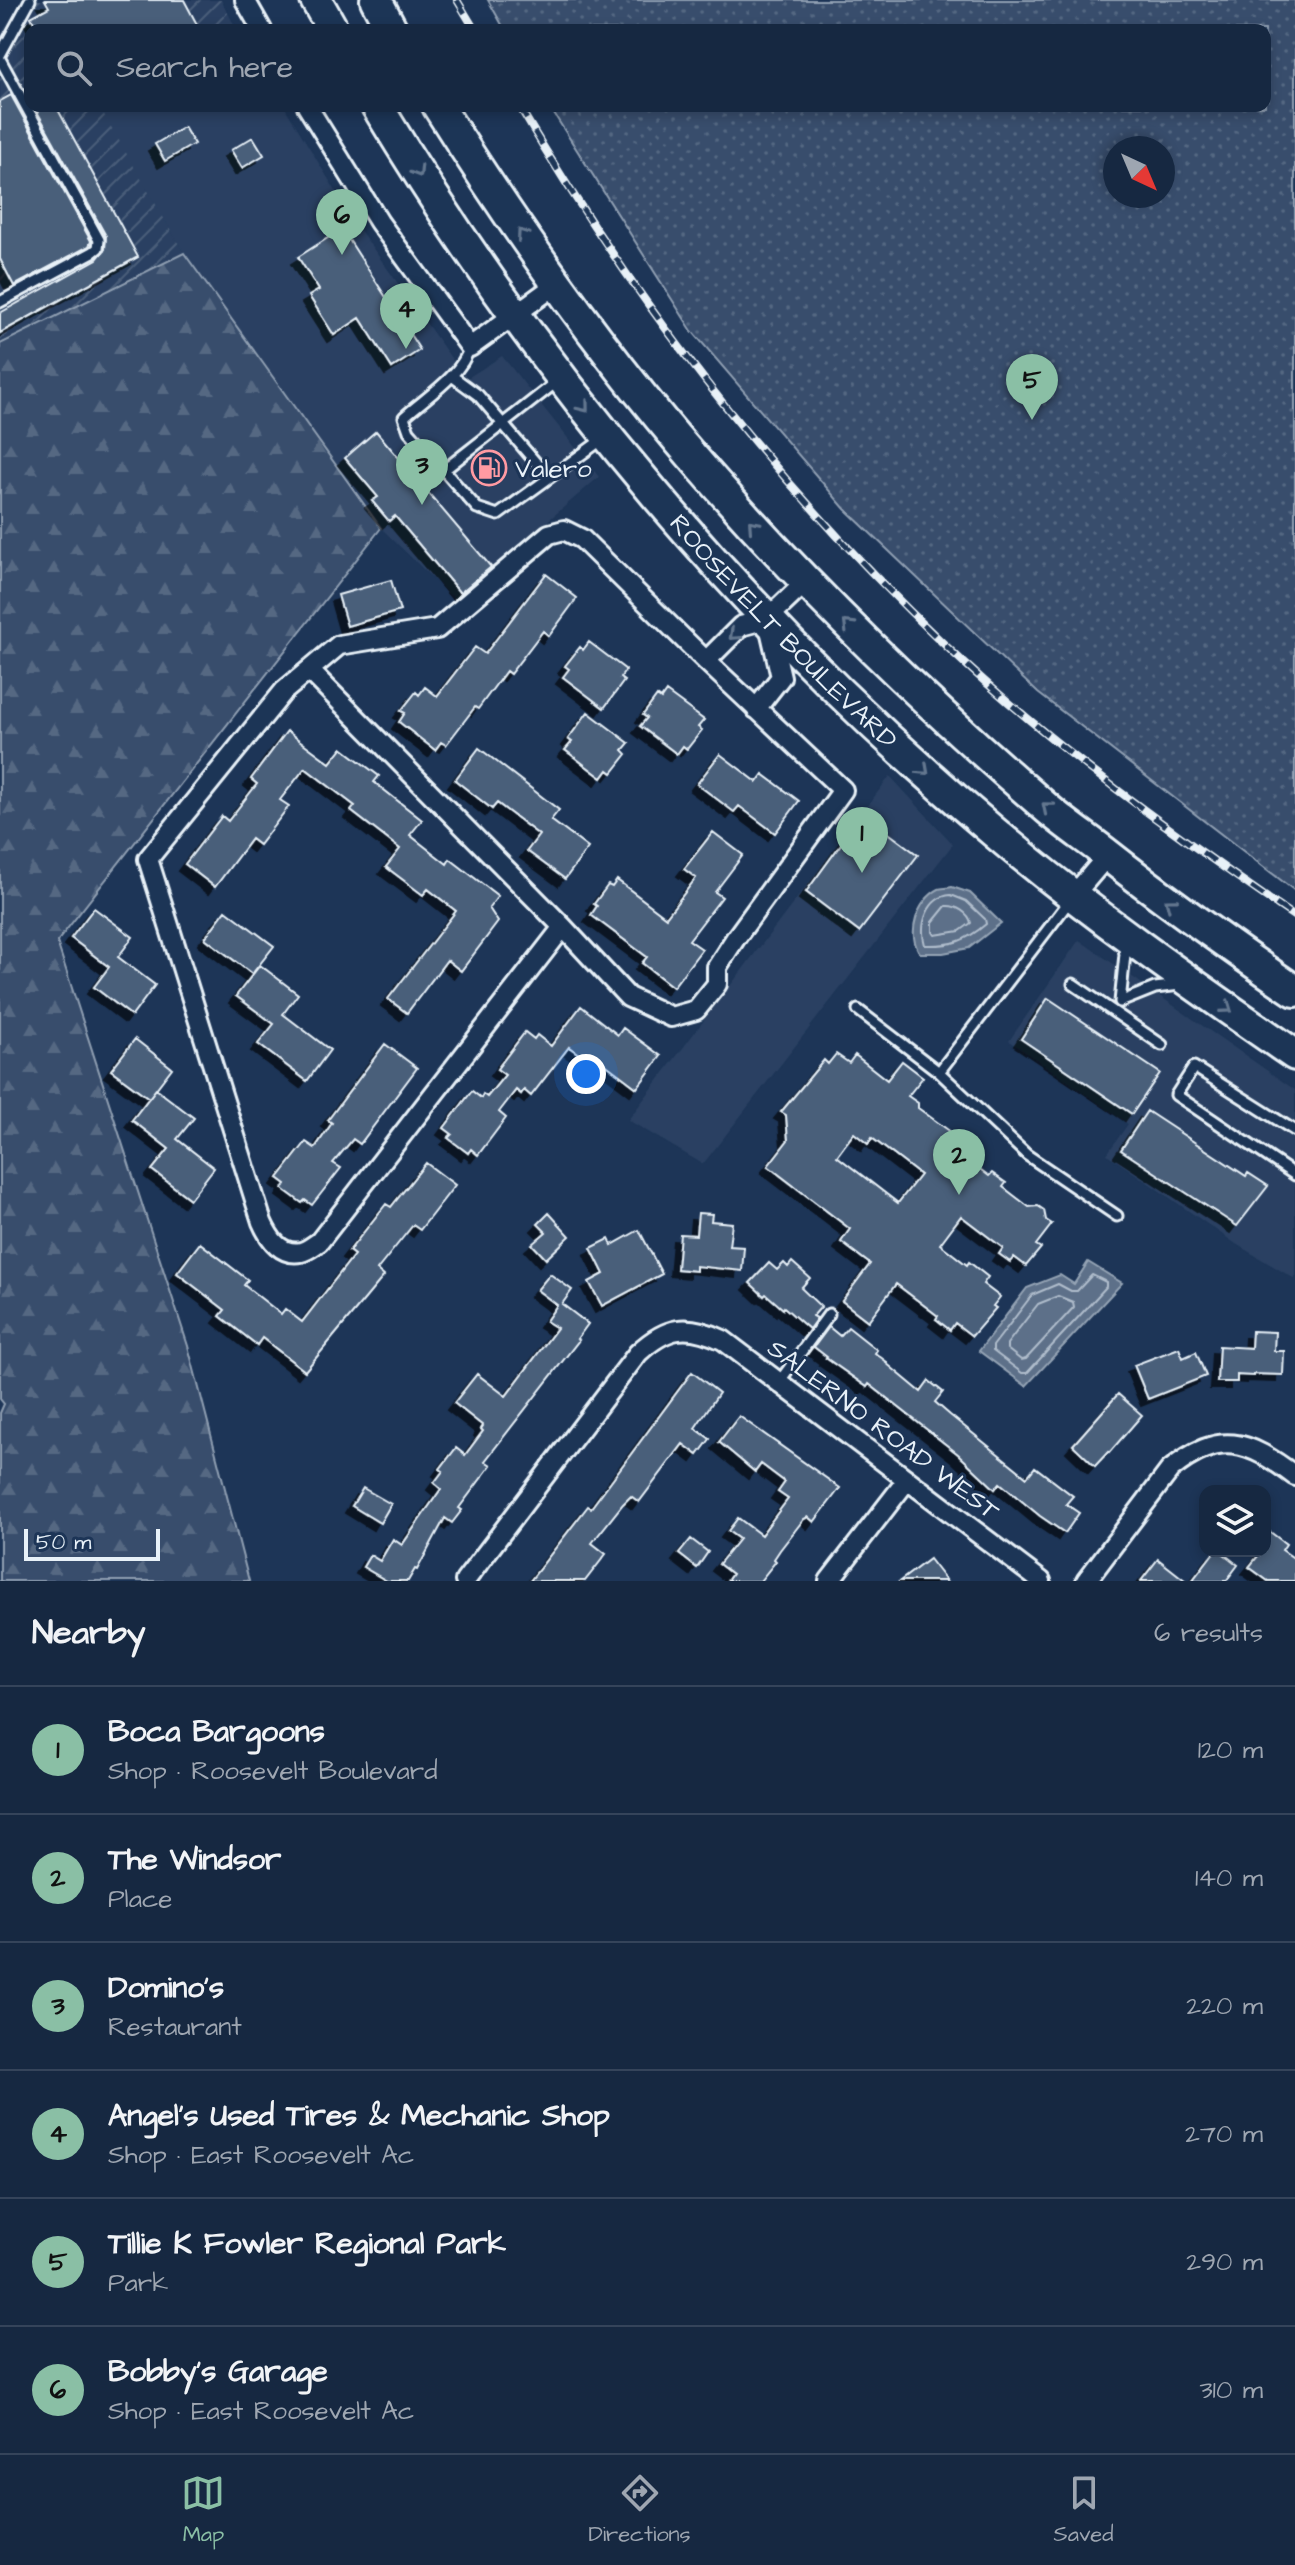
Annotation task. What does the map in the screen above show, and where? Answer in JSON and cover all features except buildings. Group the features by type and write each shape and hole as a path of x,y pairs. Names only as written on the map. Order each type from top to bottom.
{"highway":[{"path":"316,0 330,24"},
{"path":"376,0 389,24"},
{"name":"ROOSEVELT BOULEVARD","path":"381,112 469,251 562,378 607,436 767,619 916,764 993,831 1120,933 1295,1055"},
{"name":"ROOSEVELT BOULEVARD","path":"442,112 557,284 683,446 806,582 930,706 1051,812 1199,925 1295,991"}],"street":[{"path":"245,0 259,24"},
{"path":"311,112 379,222 470,347 557,284"},
{"path":"310,671 563,927 628,997 671,1017 696,1010 717,984 717,967 735,939 843,790 582,539 564,530 549,534 437,629 339,645 284,691 148,859 262,1222 269,1237 280,1249 302,1252 319,1242 563,927"},
{"path":"706,661 741,626 767,619 806,582"},
{"path":"756,709 781,677 767,619"},
{"path":"1073,896 1108,855"},
{"name":"SALERNO ROAD WEST","path":"465,1581 638,1353 668,1331 690,1328 723,1340 1041,1581"},
{"path":"1086,1581 1170,1470 1188,1456 1223,1444 1247,1446 1267,1455 1295,1476"},
{"path":"829,1581 907,1480"}],"lane":[{"path":"24,101 0,57 30,0"},
{"path":"0,302 98,248 99,240 30,112"},
{"path":"470,347 465,362 452,376 404,417 409,431 477,508 498,515 607,436"},
{"path":"452,376 478,395 549,478"},
{"path":"444,470 562,378"},
{"path":"939,1072 1073,896"},
{"path":"1114,1012 1120,1002 1125,954 1120,933"},
{"path":"1073,984 1162,1045"},
{"path":"1120,1002 1167,985 1193,984"},
{"path":"858,1010 939,1072 1027,1155 1117,1216"},
{"path":"1295,1131 1194,1067 1176,1095 1295,1175"},
{"path":"779,1382 829,1314"}],"shaded area":[{"path":"22,0 221,0 234,24 24,24 24,112 103,112 184,253 0,344 0,36"},
{"path":"102,112 288,112 357,226 466,379 502,356 599,477 455,600 381,528 184,253"},
{"path":"890,776 953,844 703,1164 628,1120"},
{"path":"1079,940 1295,1090 1295,1279 1236,1244 1107,1154 1128,1124 1009,1041"}],"green space":[{"path":"488,0 1295,0 1295,891 1038,693 845,509 692,331 553,112 1271,112 1271,24 502,24"},
{"path":"184,253 381,528 57,942 188,1346 249,1581 0,1581 0,1413 4,1404 0,1399 0,344"}],"water":[{"path":"952,887 970,893 1001,923 969,948 920,953 914,928 920,909 931,894"},
{"path":"1088,1262 1122,1283 1026,1386 979,1351 1027,1288 1060,1275 1074,1284"}],"railway":[{"path":"457,0 471,24"},
{"path":"523,112 611,252 713,391 825,523 884,585 987,683 1072,754 1204,854 1295,917"}],"place":[{"name":"Bobby's Garage","path":"342,255"},
{"name":"Angel's Used Tires & Mechanic Shop","path":"406,349"},
{"name":"Tillie K Fowler Regional Park","path":"1032,420"},
{"name":"Valero","path":"489,468"},
{"name":"Domino's","path":"422,505"},
{"name":"Boca Bargoons","path":"862,873"},
{"name":"The Windsor","path":"959,1195"}]}
